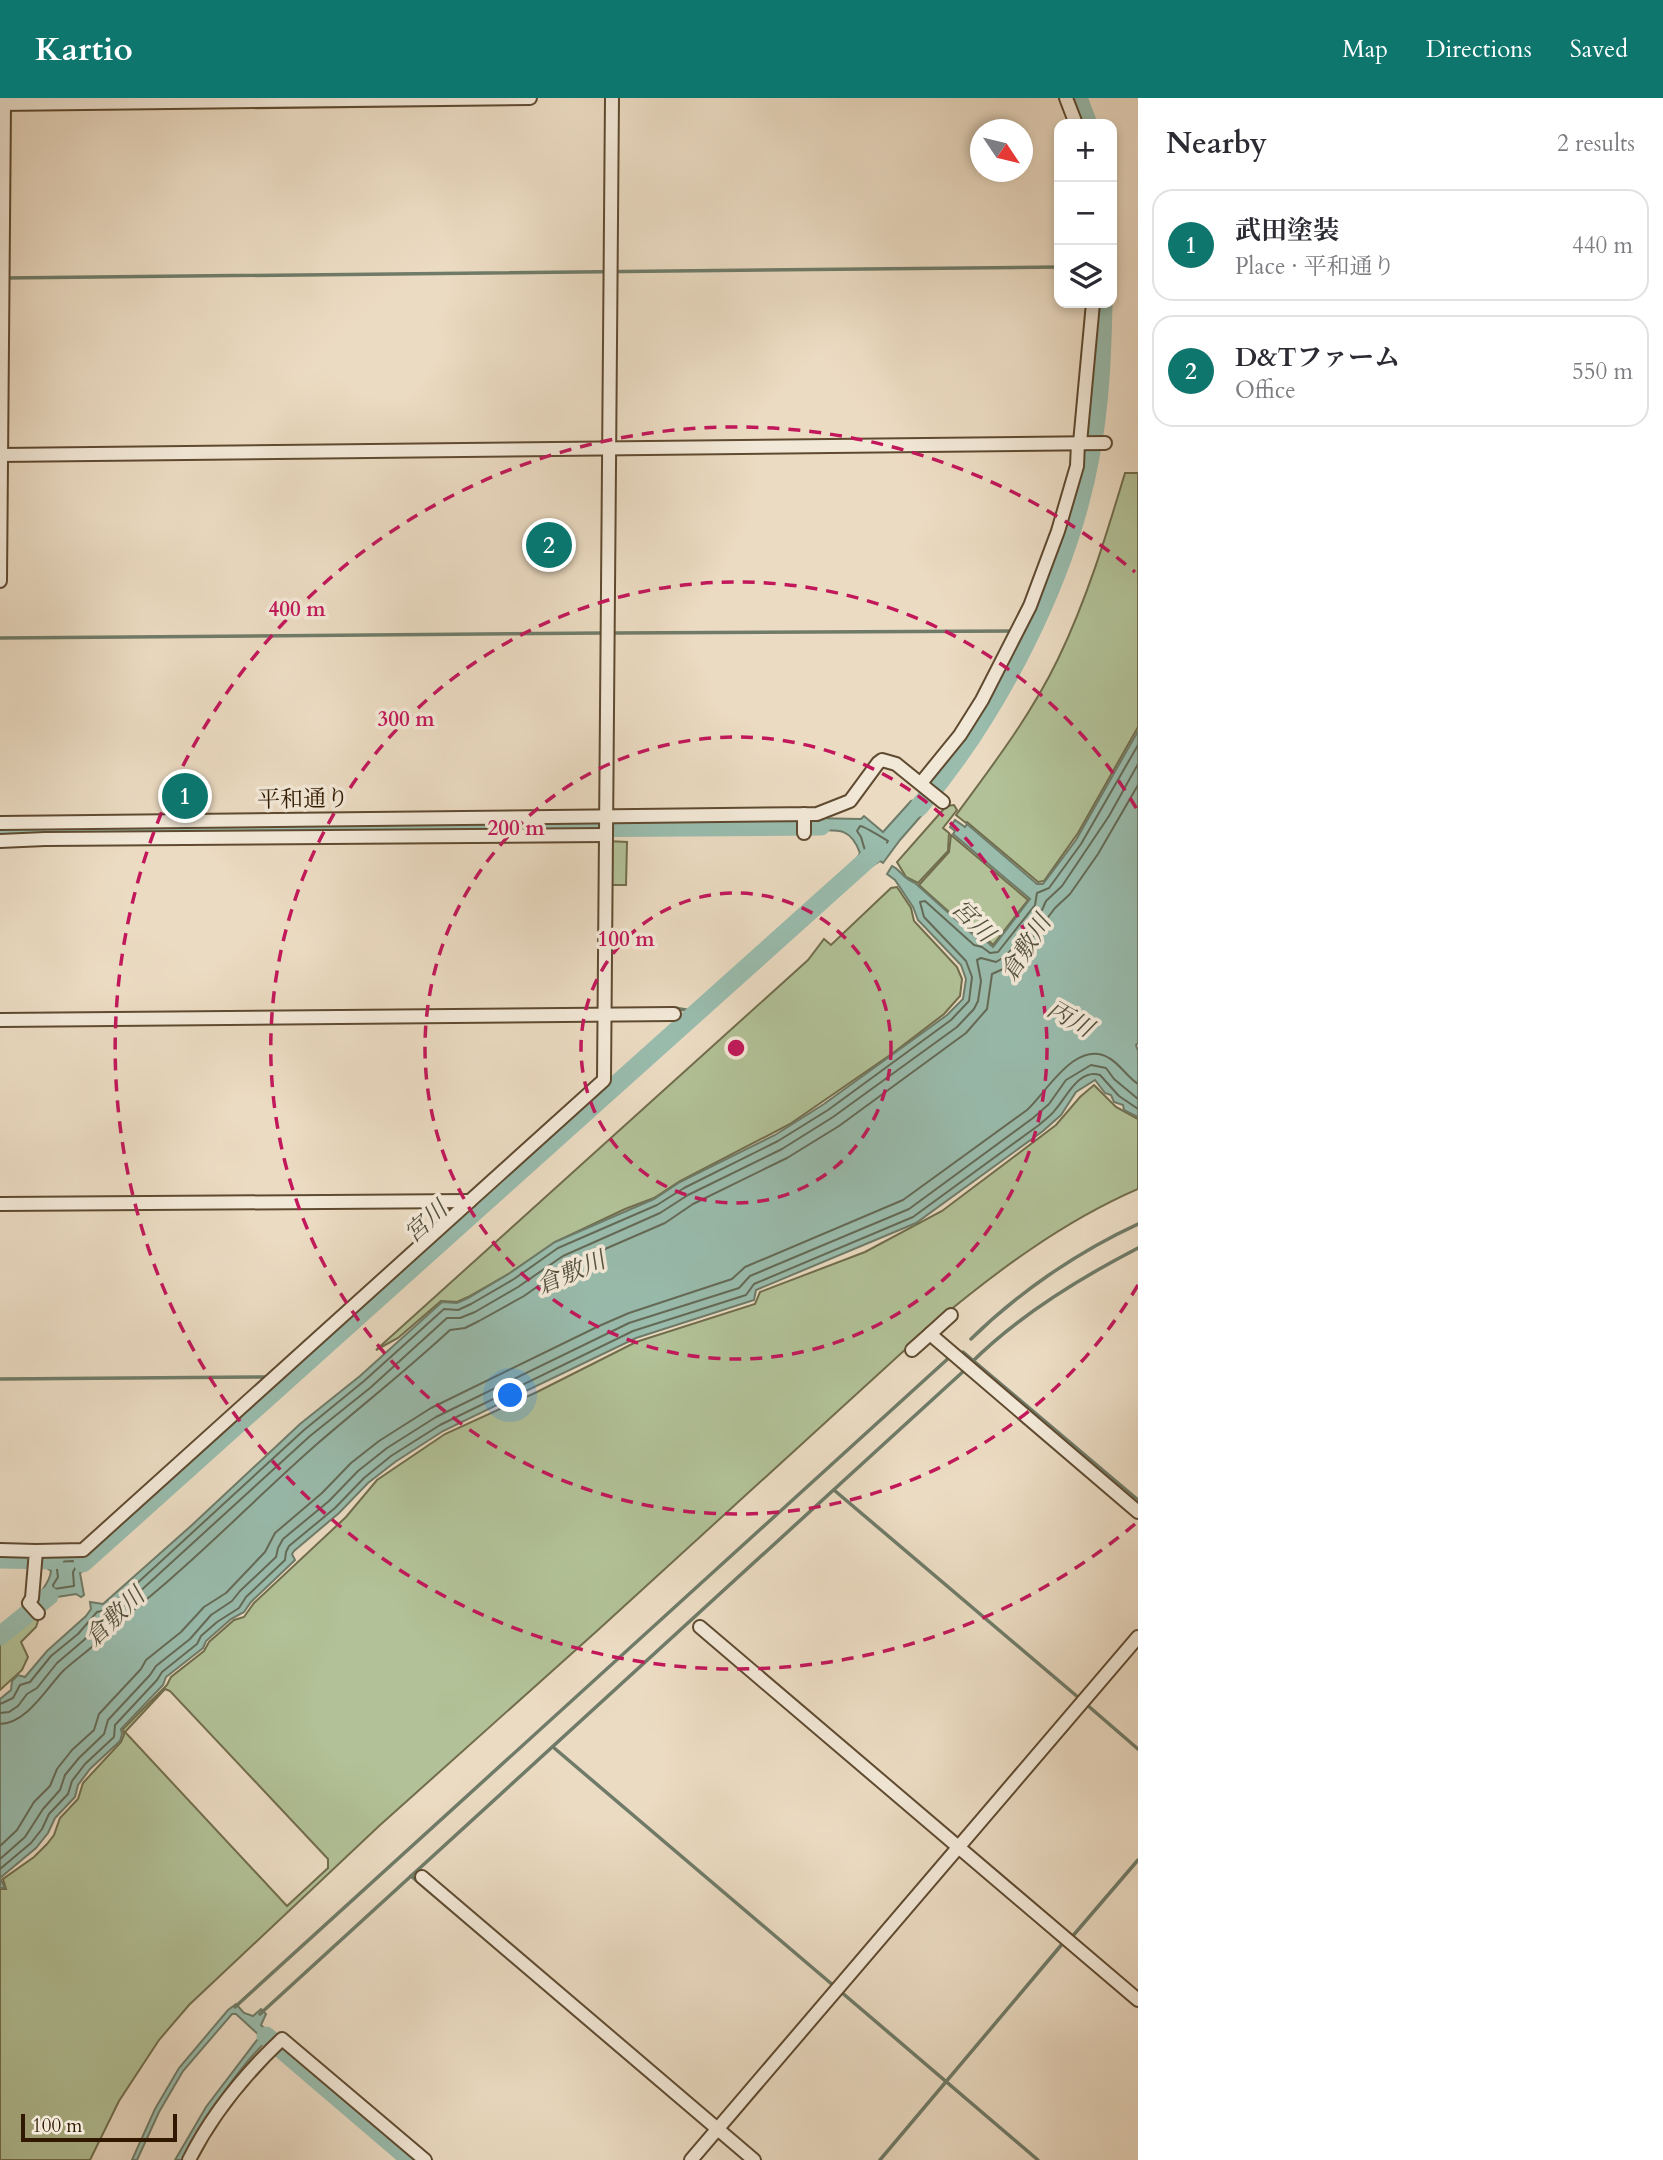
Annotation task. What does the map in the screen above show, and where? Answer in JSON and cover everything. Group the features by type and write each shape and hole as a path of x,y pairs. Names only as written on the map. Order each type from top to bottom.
{"street":[{"path":"0,581 2,104 530,98"},
{"path":"0,1550 36,1556 83,1550 604,1080 612,98"},
{"path":"1066,98 1074,119"},
{"path":"923,785 960,735 986,692 1018,631 1055,543 1077,466 1093,308"},
{"path":"1,458 609,453 1104,443"},
{"path":"0,841 606,825 804,816 825,813 844,805 882,760 896,764 941,800"},
{"path":"804,816 804,832"},
{"name":"平和通り","path":"0,822 606,825"},
{"path":"0,1020 604,1010 674,1014"},
{"path":"0,1204 473,1198"},
{"path":"912,1350 951,1315"},
{"path":"930,1334 1138,1512"},
{"path":"35,1609 29,1603 32,1598 36,1556"},
{"path":"700,1627 1138,2000"},
{"path":"691,2160 1138,1637"},
{"path":"422,1877 715,2132 754,2160"},
{"path":"190,2160 235,2088 282,2039 425,2160"}],"shaded area":[{"path":"1125,473 1138,473 1138,727 1078,833 1044,881 1038,882 956,815 1024,720 1058,659 1087,590"},
{"path":"954,805 957,810 943,828 949,833 948,851 918,883 906,877 897,862 946,806"},
{"path":"951,835 1028,900 993,945 986,938 978,938 919,885 949,852"},
{"path":"607,841 627,842 626,885 607,885"},
{"path":"897,887 911,908 914,921 957,967 962,979 960,996 944,1014 790,1124 680,1181 654,1198 555,1242 510,1273 468,1297 457,1302 441,1301 398,1338 376,1350 808,960 824,939 831,945 891,888"},
{"path":"1094,1085 1116,1107 1138,1119 1138,1189 1082,1217 1030,1250 931,1326 379,1826 189,2005 159,2040 119,2101 90,2160 0,2160 0,1889 6,1889 3,1879 47,1844 54,1835 60,1818 78,1799 83,1783 121,1742 123,1729 167,1685 171,1677 204,1651 209,1642 234,1620 244,1617 254,1603 346,1517 377,1480 445,1434 636,1342 755,1304 760,1292 865,1252 942,1211 1056,1125","holes":["165,1689 170,1691 328,1859 328,1868 287,1906 125,1732"]},
{"path":"34,1618 38,1621 36,1627 21,1642 28,1657 22,1670 0,1690 0,1645"}],"water":[{"path":"1138,731 1138,1117 1124,1110 1123,1105 1114,1102 1111,1095 1105,1093 1095,1080 1076,1092 1061,1115 1043,1131 916,1223 756,1290 754,1300 636,1338 443,1431 395,1462 294,1551 292,1554 295,1560 244,1612 231,1619 206,1641 203,1648 166,1677 163,1685 121,1729 120,1741 90,1769 78,1785 75,1797 55,1818 48,1833 36,1848 0,1878 0,1699 11,1690 12,1681 18,1675 25,1677 47,1651 86,1616 91,1609 90,1602 103,1604 300,1424 360,1376 442,1302 457,1303 468,1298 555,1242 654,1199 680,1182 775,1135 824,1104 947,1015 963,999 966,979 961,965 918,920 913,907 895,880 887,874 892,866 978,939 985,940 993,947 1030,899 953,834 955,831 950,827 955,820 965,827 967,824 1037,884 1043,884 1076,840"},
{"path":"924,791 935,800 883,863 880,861 866,870 856,860 860,853 846,833 834,830 809,831 808,818 861,819 864,816 883,832 911,801 916,800"},
{"path":"99,1541 108,1551 80,1573 84,1595 51,1598 40,1610 35,1605 51,1571 40,1563 40,1554"},
{"path":"236,2004 244,2013 253,2016 261,2009 266,2014 261,2025 272,2036 234,2078 183,2160 175,2160 206,2107 260,2036 236,2014 232,2014 183,2071 159,2112 137,2160 132,2160 155,2109 179,2068"}],"waterway":[{"path":"1078,98 1086,119"},
{"path":"4,278 1054,267"},
{"path":"919,807 976,730 1002,687 1026,642 1065,550 1080,503 1096,419 1103,308"},
{"path":"614,633 1014,631"},
{"path":"0,638 603,633"},
{"path":"0,832 821,826"},
{"name":"宮川","path":"83,1563 879,849"},
{"path":"674,1008 695,1015"},
{"path":"0,1198 471,1196"},
{"path":"971,1339 1049,1275 1093,1247 1138,1224"},
{"path":"972,1362 1009,1329 1051,1299 1138,1248"},
{"path":"963,1352 1138,1500"},
{"path":"235,2007 952,1355"},
{"path":"260,2014 967,1368"},
{"path":"0,1379 270,1377"},
{"path":"834,1490 1079,1698"},
{"path":"0,1559 54,1560"},
{"name":"宮川","path":"0,1636 49,1596"},
{"path":"1086,1704 1138,1749"},
{"path":"553,1747 834,1986"},
{"path":"1071,1938 1138,1860"},
{"path":"411,1876 658,2086"},
{"path":"880,2160 1063,1943"},
{"path":"840,1991 1038,2160"},
{"path":"266,2036 411,2160"}],"place":[{"name":"D&Tファーム","path":"549,545"},
{"name":"武田塗装","path":"185,796"}],"water label":[{"name":"倉敷川","path":"1026,948"},
{"name":"丙川","path":"1070,1019"},
{"name":"倉敷川","path":"571,1273"},
{"name":"倉敷川","path":"115,1617"}]}
